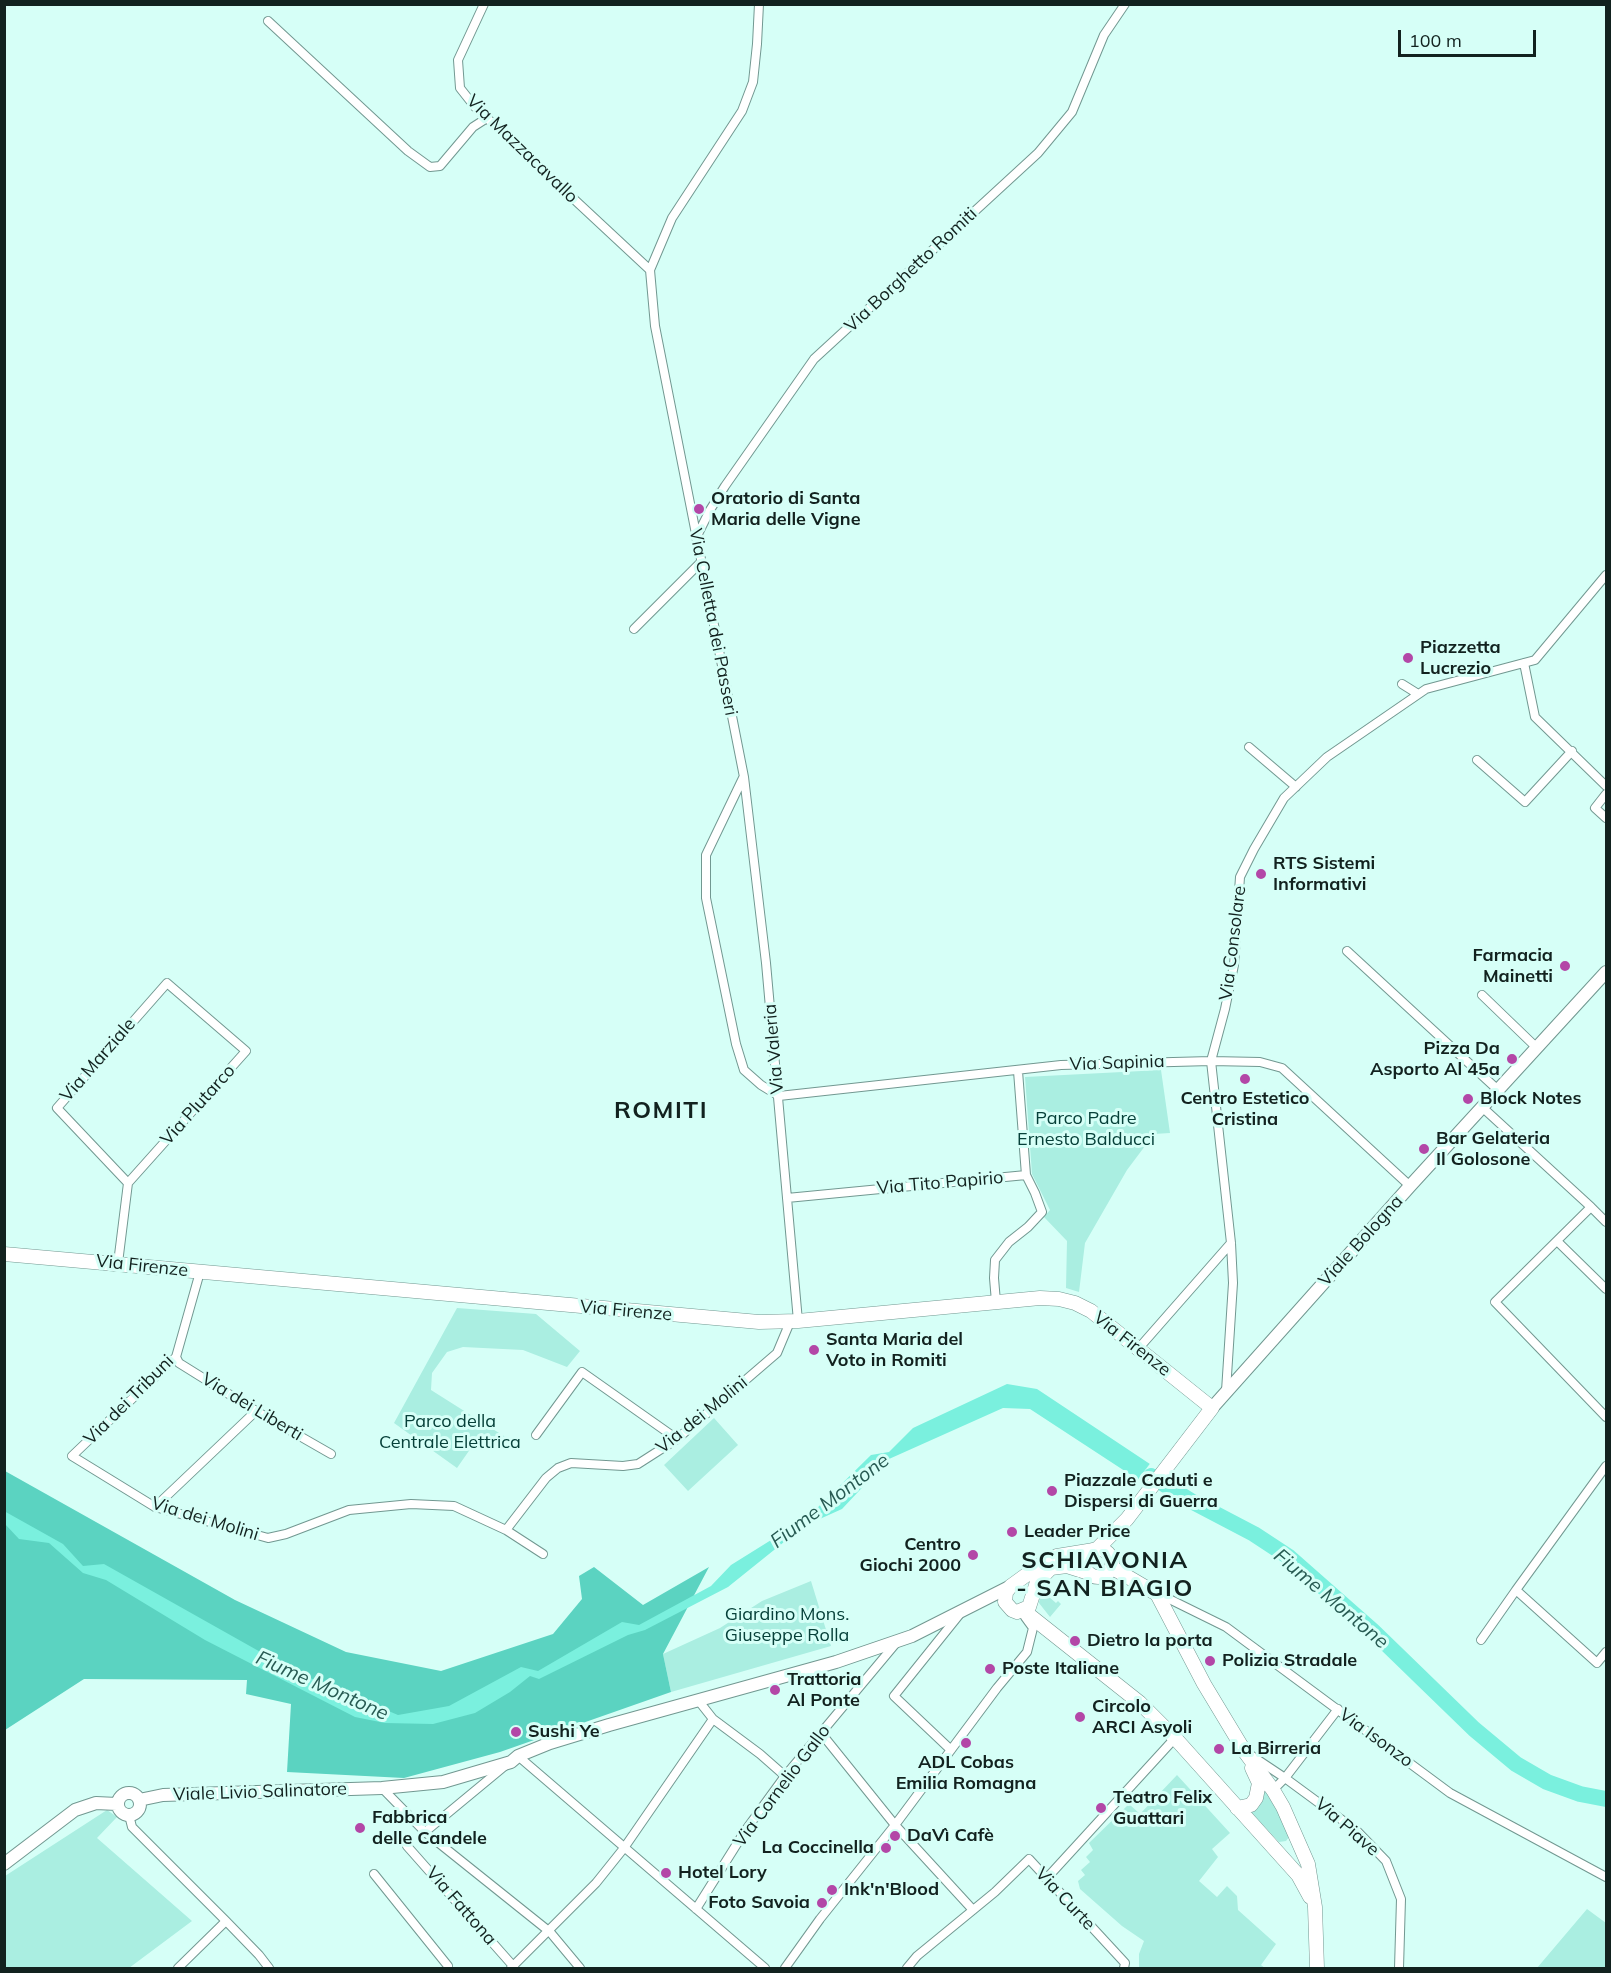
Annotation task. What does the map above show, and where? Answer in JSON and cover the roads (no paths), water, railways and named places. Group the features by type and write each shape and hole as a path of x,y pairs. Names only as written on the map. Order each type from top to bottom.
{"main road":[{"name":"Viale Bologna","path":"1096,1550 1129,1516 1226,1392 1606,972"},
{"name":"Via Firenze","path":"4,1254 742,1321 794,1322 1040,1298 1059,1299 1075,1303 1091,1311 1212,1408"},
{"name":"Viale Bologna","path":"1114,1567 1117,1540 1129,1516"},
{"path":"1086,1572 1085,1559 1096,1550"},
{"path":"1016,1609 1006,1592 1011,1586 1057,1556 1096,1550 1107,1552 1114,1567 1157,1594 1204,1684 1245,1752 1273,1790 1308,1864 1315,1907 1317,1968"},
{"path":"1016,1609 1032,1602 1036,1582 1051,1568 1066,1566 1086,1572 1093,1577 1102,1577 1114,1567"},
{"name":"Viale Livio Salinatore","path":"140,1800 163,1795 382,1788 443,1782 514,1759 570,1737 836,1662 912,1636 1011,1586"},
{"path":"974,1605 992,1602 1016,1609 1140,1703 1175,1738 1298,1875 1315,1907"},
{"path":"1237,1808 1251,1806 1257,1798 1259,1783 1245,1752"},
{"path":"128,1792 135,1794 140,1800 138,1810 129,1815 119,1811 117,1804 121,1796 128,1792"},
{"path":"4,1864 75,1810 96,1803 117,1804"},
{"path":"1274,1849 1292,1848 1296,1837"}],"street":[{"name":"Via Mazzacavallo","path":"484,4 458,60 460,88 487,118 650,270"},
{"name":"Via Celletta dei Passeri","path":"744,777 655,326 650,270 672,218 742,111 753,81 759,4"},
{"name":"Via Borghetto Romiti","path":"696,539 720,494 814,359 1038,153 1072,112 1104,36 1125,4"},
{"path":"268,21 408,151 430,167 440,166 473,127 487,118"},
{"path":"634,629 701,562"},
{"name":"Via Consolare","path":"1226,1392 1233,1283 1231,1243 1211,1061 1234,965 1240,877 1284,798 1327,757 1426,689 1535,660 1606,575"},
{"path":"1524,663 1535,717 1606,786"},
{"path":"1402,684 1418,694"},
{"path":"1249,747 1296,787"},
{"path":"1477,760 1525,802 1572,751"},
{"path":"744,777 706,855 706,898 736,1044 744,1071 760,1085 778,1096"},
{"name":"Via Valeria","path":"744,777 766,963 787,1198 794,1322"},
{"path":"1606,794 1595,808 1606,818"},
{"path":"1347,951 1498,1090"},
{"name":"Via Plutarco","path":"128,1182 246,1051 166,983"},
{"name":"Via Marziale","path":"128,1182 57,1108 166,983"},
{"path":"1482,996 1537,1048"},
{"name":"Via Sapinia","path":"778,1096 1061,1065 1260,1062 1282,1068 1410,1186"},
{"name":"Via Tito Papirio","path":"787,1198 1026,1175 1017,1071"},
{"path":"1482,1107 1606,1222"},
{"path":"996,1302 995,1260 1009,1242 1042,1212 1026,1175"},
{"path":"118,1263 128,1182"},
{"path":"1591,1207 1495,1302 1606,1417"},
{"path":"1557,1241 1606,1289"},
{"path":"1138,1349 1231,1243"},
{"name":"Via dei Tribuni","path":"72,1456 176,1357 200,1272"},
{"name":"Via dei Molini","path":"72,1456 154,1507 268,1538 286,1534 349,1510 411,1504 454,1506 506,1530 546,1478 558,1468 571,1463 623,1466 638,1464 677,1439 777,1353 794,1322"},
{"name":"Via dei Liberti","path":"176,1357 179,1363 331,1454"},
{"path":"536,1435 582,1372 677,1439"},
{"path":"154,1507 256,1411"},
{"path":"1481,1640 1606,1466"},
{"path":"506,1530 543,1554"},
{"name":"Via Isonzo","path":"1151,1589 1226,1627 1450,1793 1606,1877"},
{"path":"1516,1590 1597,1663 1606,1652"},
{"path":"785,1968 820,1919 1027,1652 1033,1628 1016,1609"},
{"path":"951,1750 894,1696 960,1613"},
{"name":"Via Cornelio Gallo","path":"696,1908 745,1831 785,1776 897,1641"},
{"path":"698,1700 713,1719 785,1776"},
{"path":"1273,1790 1285,1778 1338,1709"},
{"path":"512,1968 596,1883 624,1848 713,1719"},
{"path":"821,1733 895,1825 973,1910 917,1956 907,1968"},
{"path":"1046,1879 1175,1738"},
{"name":"Via Piave","path":"1245,1752 1285,1778 1357,1831 1386,1861 1401,1899 1400,1968"},
{"path":"514,1759 624,1848 765,1968"},
{"name":"Viale Livio Salinatore","path":"425,1832 514,1759"},
{"path":"382,1788 425,1832 550,1932 580,1968"},
{"path":"129,1815 132,1827 259,1955 268,1968"},
{"name":"Via Fattona","path":"407,1846 512,1968"},
{"name":"Via Curte","path":"973,1910 1029,1859 1125,1964 1124,1968"},
{"path":"374,1874 448,1968"},
{"path":"178,1968 226,1921"}],"water":[{"path":"1007,1384 1037,1389 1174,1480 1163,1496 1030,1409 1003,1408 889,1459 842,1509 813,1522 728,1587 645,1630 628,1635 539,1679 530,1676 510,1692 475,1713 433,1724 385,1723 355,1717 205,1640 106,1580 83,1573 49,1543 19,1539 5,1524 4,1511 63,1544 83,1566 104,1564 296,1672 398,1715 449,1706 521,1667 538,1671 622,1622 639,1625 711,1586 731,1565 808,1517 871,1455 889,1452 913,1428"}],"waterway":[{"name":"Fiume Montone","path":"1151,1476 1191,1501 1254,1534 1289,1557 1373,1631 1474,1729 1516,1764 1547,1782 1580,1794 1606,1799"}],"place":[{"name":"Oratorio di Santa Maria delle Vigne","path":"699,509"},
{"name":"Piazzetta Lucrezio","path":"1408,658"},
{"name":"RTS Sistemi Informativi","path":"1261,874"},
{"name":"Farmacia Mainetti","path":"1565,966"},
{"name":"Pizza Da Asporto Al 45a","path":"1512,1059"},
{"name":"Centro Estetico Cristina","path":"1245,1079"},
{"name":"Block Notes","path":"1468,1099"},
{"name":"Bar Gelateria Il Golosone","path":"1424,1149"},
{"name":"Santa Maria del Voto in Romiti","path":"814,1350"},
{"name":"Piazzale Caduti e Dispersi di Guerra","path":"1052,1491"},
{"name":"Leader Price","path":"1012,1532"},
{"name":"Centro Giochi 2000","path":"973,1555"},
{"name":"Dietro la porta","path":"1075,1641"},
{"name":"Polizia Stradale","path":"1210,1661"},
{"name":"Poste Italiane","path":"990,1669"},
{"name":"Trattoria Al Ponte","path":"775,1690"},
{"name":"Circolo ARCI Asyoli","path":"1080,1717"},
{"name":"Sushi Ye","path":"516,1732"},
{"name":"ADL Cobas Emilia Romagna","path":"966,1743"},
{"name":"La Birreria","path":"1219,1749"},
{"name":"Teatro Felix Guattari","path":"1101,1808"},
{"name":"Fabbrica delle Candele","path":"360,1828"},
{"name":"DaVì Cafè","path":"895,1836"},
{"name":"La Coccinella","path":"886,1848"},
{"name":"Hotel Lory","path":"666,1873"},
{"name":"Ink'n'Blood","path":"832,1890"},
{"name":"Foto Savoia","path":"822,1903"}],"district":[{"name":"ROMITI","path":"661,1111"},
{"name":"SCHIAVONIA - SAN BIAGIO","path":"1105,1575"}],"park label":[{"name":"Parco Padre Ernesto Balducci","path":"1086,1129"},
{"name":"Parco della Centrale Elettrica","path":"450,1432"},
{"name":"Giardino Mons. Giuseppe Rolla","path":"787,1625"}]}
